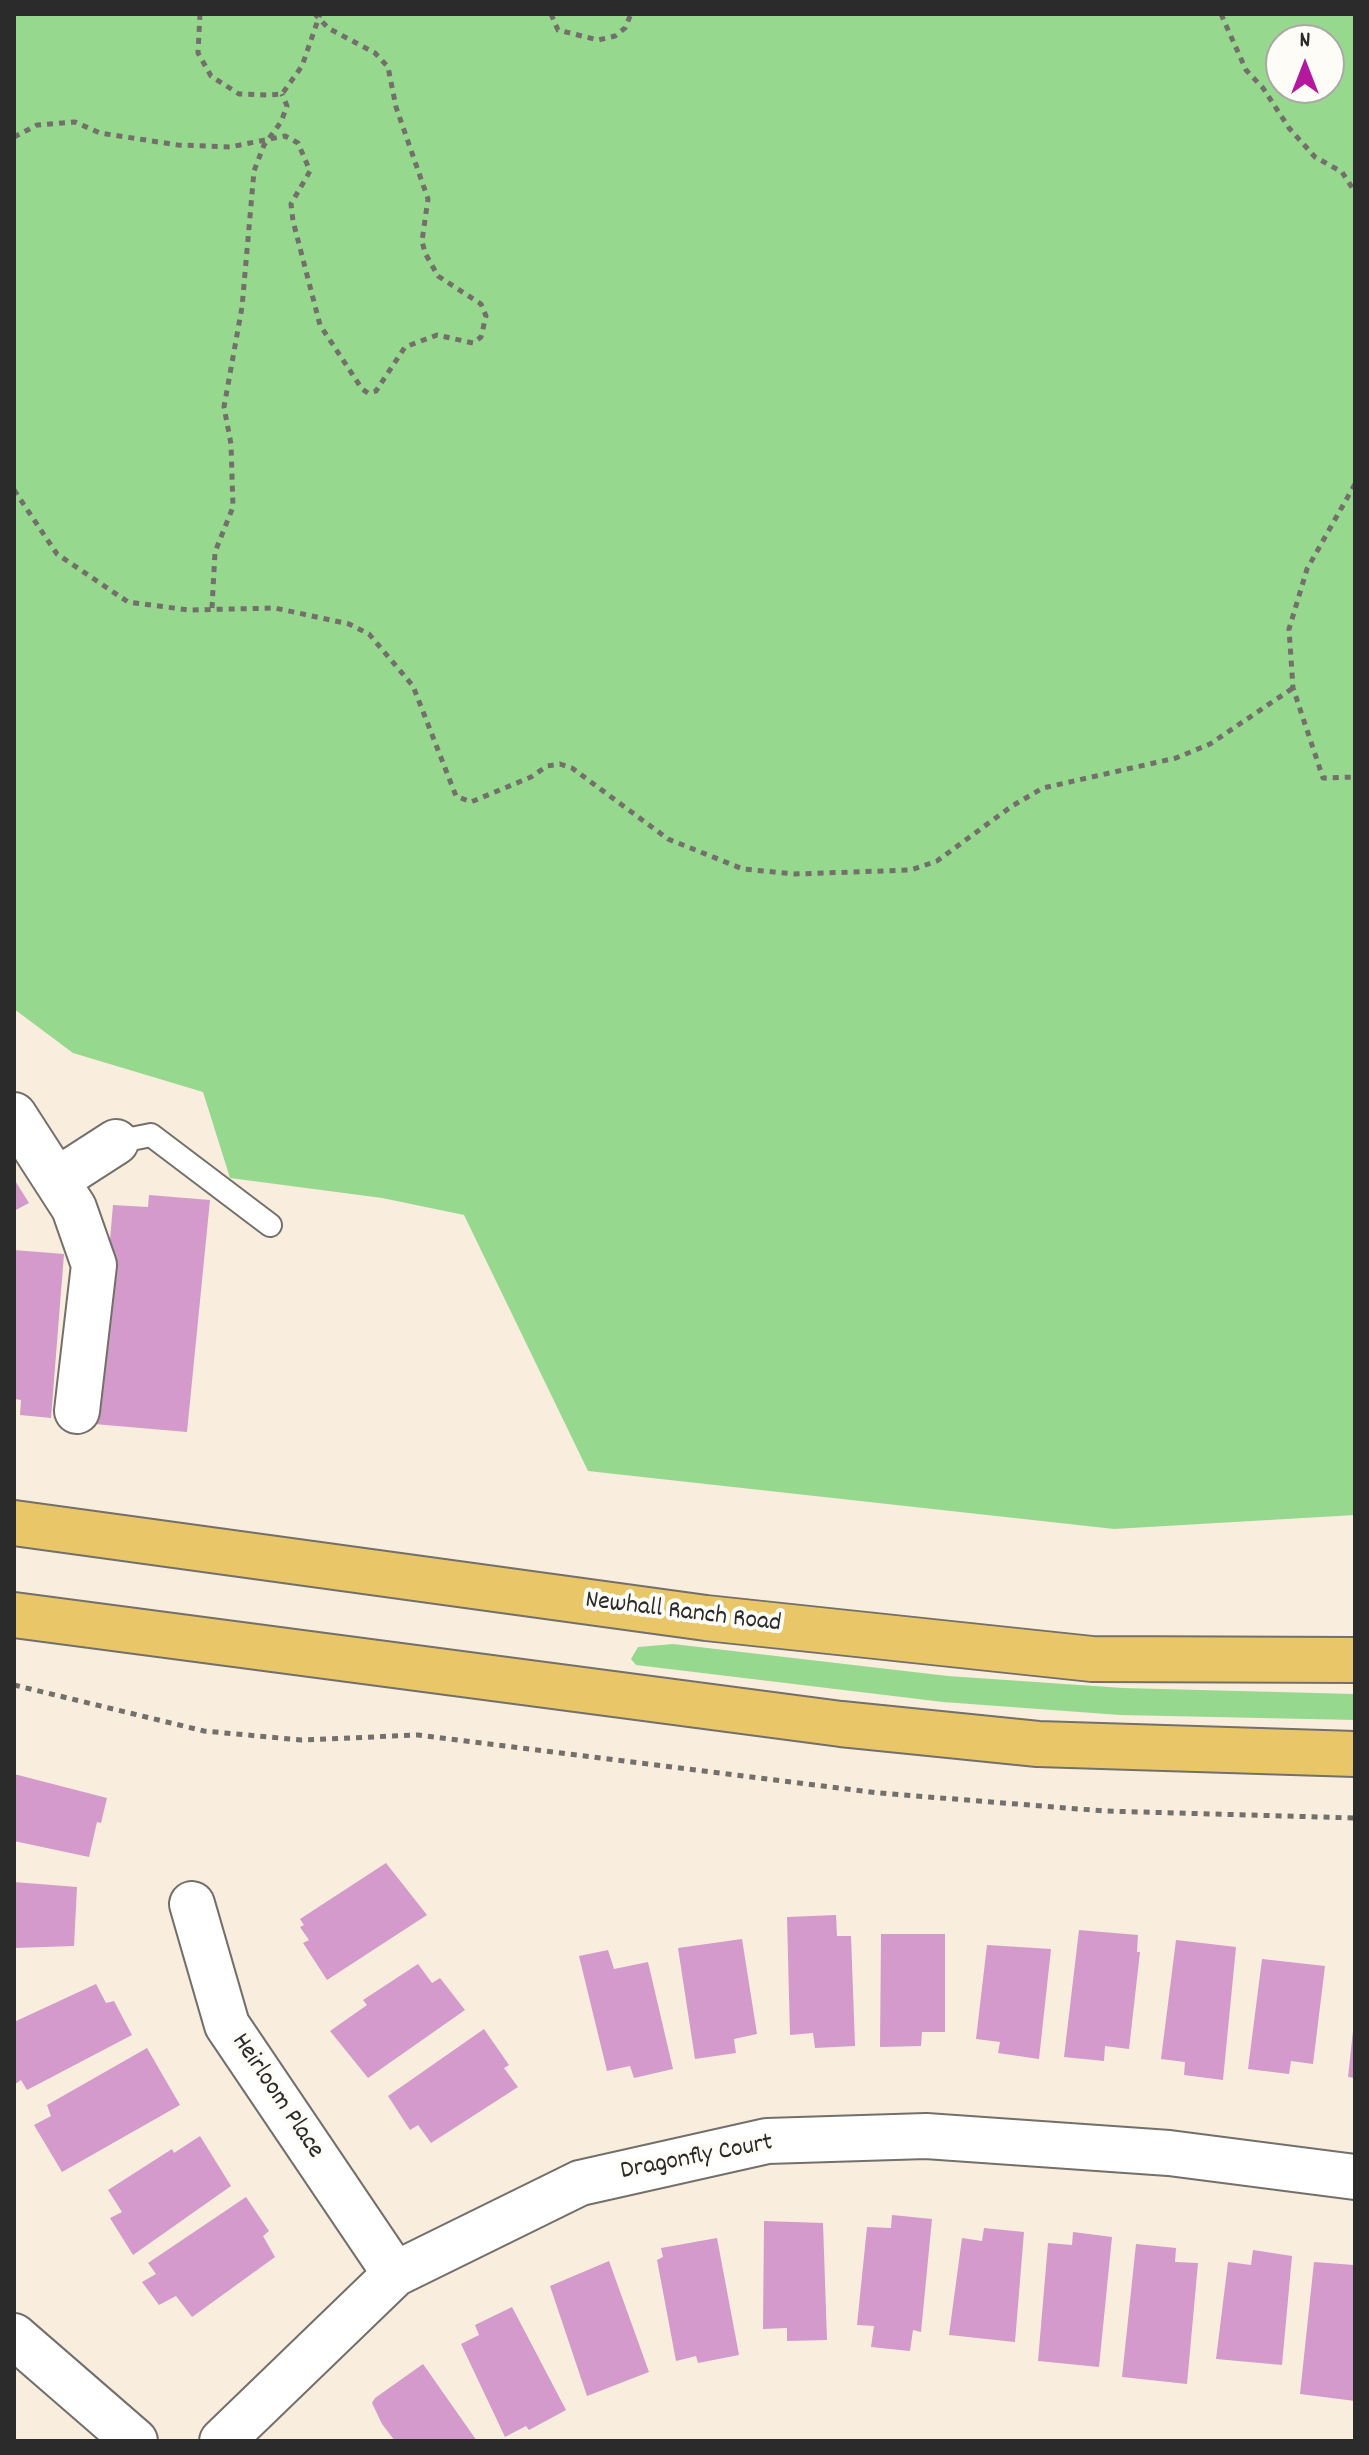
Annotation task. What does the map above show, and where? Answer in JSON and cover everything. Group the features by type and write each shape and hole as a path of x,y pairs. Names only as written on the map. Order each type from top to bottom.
{"main road":[{"name":"Newhall Ranch Road","path":"14,1523 706,1618 1092,1659 1355,1660"},
{"path":"14,1615 841,1724 992,1740 1355,1754"}],"street":[{"path":"14,1115 74,1208 94,1265 77,1411"},
{"path":"57,1180 116,1142"},
{"name":"Heirloom Place","path":"192,1904 227,2025 395,2274"},
{"name":"Dragonfly Court","path":"222,2441 395,2274 580,2183 767,2141 926,2136 1169,2153 1355,2177"},
{"path":"14,2336 135,2441"}],"lane":[{"path":"116,1142 151,1135 207,1174 270,1225"}],"path":[{"path":"200,14 198,53 211,76 239,94 282,94"},
{"path":"551,14 558,30 598,40 615,36 625,28 631,14"},
{"path":"1221,14 1246,70 1263,88 1289,128 1315,157 1342,172 1355,192"},
{"path":"282,94 302,66 318,15"},
{"path":"14,137 37,125 75,122 100,133 178,145 230,147 285,136 298,143 307,157 310,171 291,204 293,221 320,325 362,389 368,393 376,391 405,347 422,338 437,335 463,344 481,337 486,316 481,304 447,284 425,253 422,241 428,199 396,107 388,67 375,53 328,28 318,15"},
{"path":"212,608 215,552 233,507 231,444 224,407 242,307 254,171 287,106 282,94"},
{"path":"1355,484 1307,569 1289,629 1293,688 1323,778 1355,777"},
{"path":"14,490 57,554 128,602 153,608 275,608 349,624 369,634 413,686 456,796 471,802 531,777 547,766 560,764 572,768 668,839 743,869 795,874 911,870 937,861 1012,806 1043,788 1176,758 1199,749 1293,688"},
{"path":"14,1685 141,1719 204,1731 301,1740 418,1735 460,1738 879,1793 1104,1811 1355,1818"}],"green space":[{"path":"14,14 1355,14 1355,1515 1114,1529 588,1471 464,1215 382,1198 230,1178 203,1092 73,1053 14,1009"},
{"path":"673,1644 948,1676 1123,1688 1355,1694 1355,1720 1120,1715 943,1702 636,1665 631,1659 638,1647"}],"building":[{"path":"14,1179 29,1203 14,1211"},
{"path":"149,1195 210,1200 187,1432 94,1424 113,1205 148,1207"},
{"path":"14,1250 64,1254 51,1418 20,1415 21,1400 14,1399"},
{"path":"14,1774 107,1798 101,1823 97,1822 89,1857 14,1841"},
{"path":"386,1863 427,1915 327,1980 303,1943 309,1940 300,1927 304,1925 300,1919"},
{"path":"14,1882 77,1887 74,1946 14,1948"},
{"path":"836,1915 837,1936 851,1936 855,2046 815,2048 813,2033 790,2035 787,1917"},
{"path":"1079,1930 1138,1935 1137,1952 1140,1952 1129,2049 1105,2046 1104,2061 1064,2057"},
{"path":"881,1934 945,1934 945,2032 922,2032 921,2046 880,2047"},
{"path":"742,1939 757,2034 734,2039 736,2053 695,2059 678,1948"},
{"path":"1176,1940 1236,1947 1223,2080 1184,2075 1185,2062 1161,2059"},
{"path":"987,1945 1051,1949 1039,2059 998,2053 1000,2042 976,2039"},
{"path":"608,1950 614,1969 648,1962 673,2069 634,2078 630,2066 607,2071 579,1956"},
{"path":"1262,1959 1325,1966 1313,2064 1291,2061 1289,2074 1248,2069"},
{"path":"418,1964 432,1983 440,1978 465,2010 368,2078 330,2031 367,2005 363,2000"},
{"path":"96,1984 106,2003 114,2001 132,2035 27,2090 21,2080 14,2085 14,2022"},
{"path":"484,2029 509,2065 504,2068 518,2087 431,2143 418,2125 410,2130 388,2096"},
{"path":"1355,2031 1355,2078 1348,2077"},
{"path":"147,2048 180,2105 62,2172 34,2125 51,2116 47,2105"},
{"path":"200,2136 231,2186 133,2255 110,2218 122,2212 108,2190 172,2149 174,2153"},
{"path":"246,2197 269,2231 263,2236 275,2257 192,2317 176,2296 159,2305 142,2282 156,2274 148,2263"},
{"path":"892,2215 932,2219 921,2332 913,2330 910,2351 871,2347 874,2326 857,2325 867,2227 891,2228"},
{"path":"764,2221 823,2223 827,2340 787,2341 787,2328 763,2329"},
{"path":"984,2228 1024,2232 1015,2342 949,2335 962,2238 982,2241"},
{"path":"1073,2232 1112,2237 1099,2367 1038,2361 1048,2243 1072,2245"},
{"path":"717,2238 739,2355 698,2363 696,2356 676,2361 657,2260 663,2257 661,2248"},
{"path":"1136,2244 1176,2248 1175,2262 1198,2263 1187,2384 1122,2377"},
{"path":"1253,2250 1292,2256 1282,2365 1216,2359 1228,2262 1251,2265"},
{"path":"609,2261 649,2372 587,2396 550,2286"},
{"path":"1314,2262 1354,2265 1355,2401 1300,2394"},
{"path":"512,2307 566,2410 529,2430 526,2426 505,2437 461,2344 479,2335 475,2325"},
{"path":"423,2364 477,2441 395,2441 382,2424 372,2403 375,2398"}]}
